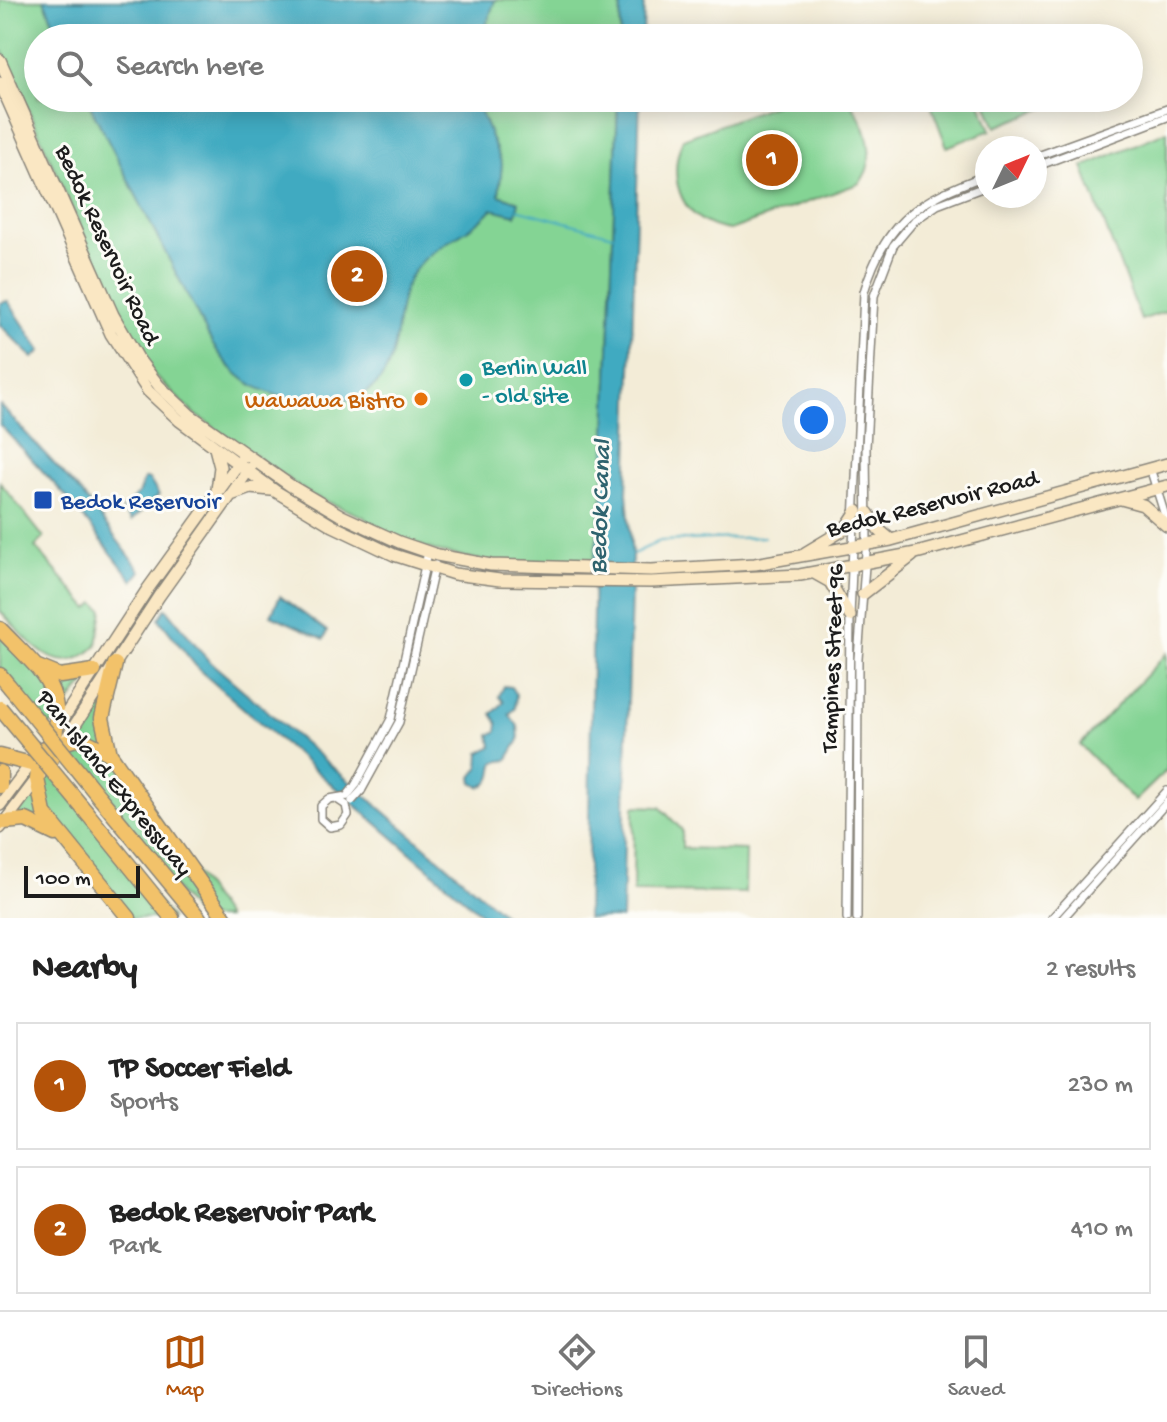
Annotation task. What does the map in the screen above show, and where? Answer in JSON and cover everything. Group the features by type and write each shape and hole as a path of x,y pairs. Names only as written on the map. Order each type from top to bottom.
{"highway":[{"path":"0,629 31,662 56,699 49,749 37,779 41,809 129,918"},
{"path":"31,662 57,675 94,671"},
{"path":"115,664 102,718 110,754 225,918"},
{"name":"Pan-Island Expressway","path":"0,675 199,918"},
{"name":"Pan-Island Expressway","path":"0,708 172,918"},
{"path":"0,756 49,749 85,739 110,754"},
{"path":"0,772 0,786"},
{"path":"2,825 26,820 65,842"}],"main road":[{"name":"Bedok Reservoir Road","path":"0,60 91,266 126,339 150,375 275,491 361,541 429,567 486,579 575,581 651,576 813,573 916,553 1163,486"},
{"name":"Bedok Reservoir Road","path":"0,83 85,278 136,376 164,407 214,447 342,516 432,553 491,565 575,567 651,576 755,564 891,540 1165,465"},
{"path":"85,278 91,266"},
{"path":"214,447 220,466 216,494"},
{"path":"49,749 94,671 147,590 216,494 246,463"},
{"path":"0,805 49,749 115,664 231,495 246,463"},
{"path":"231,495 250,488 275,491"},
{"path":"1114,498 1133,500 1167,524"},
{"path":"798,557 845,529 862,512 891,540"},
{"path":"863,594 916,553"},
{"path":"813,573 830,582 850,616"},
{"path":"2,825 37,779"}],"street":[{"path":"1047,153 1167,109"},
{"path":"1047,162 1167,117"},
{"name":"Tampines Street 96","path":"862,512 862,316 864,292 873,260 909,212 933,196 975,180"},
{"name":"Tampines Street 96","path":"847,918 850,616 861,546 871,318 881,270 893,246 915,220 937,205 975,191"},
{"path":"1165,465 1163,486 1167,524"},
{"path":"1150,468 1163,486"},
{"path":"349,799 337,799 322,805 322,821 338,827 345,822 349,799 358,789 391,719 432,553"},
{"name":"Tampines Street 96","path":"857,918 858,659 863,594 859,562"},
{"path":"1052,918 1167,791"},
{"path":"337,799 345,804 348,813"},
{"path":"1063,918 1167,802"}],"green space":[{"path":"0,0 621,0 620,24 24,24 24,100 0,46"},
{"path":"29,112 618,112 604,490 594,561 575,560 574,565 491,562 439,552 374,529 364,517 311,495 192,412 153,374 128,335"},
{"path":"755,112 857,112 868,140 868,164 858,184 730,230 700,219 682,198 676,170 683,139"},
{"path":"934,112 984,112 991,130 947,147"},
{"path":"990,112 1034,112 996,127"},
{"path":"1167,131 1167,311 1141,320 1083,167"},
{"path":"0,482 44,538 35,547 89,609 95,603 103,610 97,645 83,656 69,661 44,654 0,611"},
{"path":"0,630 42,669 94,672 50,726 0,675"},
{"path":"1167,653 1167,770 1135,801 1080,745"},
{"path":"114,666 103,737 226,918 199,918 64,753 66,739"},
{"path":"51,770 171,918 131,918 64,841 13,820 36,779 43,782"},
{"path":"634,806 660,807 682,830 682,848 746,850 745,893 633,892"}],"water":[{"path":"44,0 495,0 487,24 54,24"},
{"path":"621,0 644,0 643,24 620,24"},
{"path":"93,112 481,112 502,164 499,195 519,202 516,215 492,209 420,264 402,297 390,361 374,387 358,396 339,401 319,402 279,396 246,381 213,345"},
{"path":"618,112 640,112 627,493 632,556 622,918 587,918 594,561 604,490"},
{"path":"8,301 41,351 33,358 0,325 0,303"},
{"path":"0,405 82,494 141,571 133,581 72,503 0,425"},
{"path":"144,479 149,479 159,495 131,521 122,509 138,494"},
{"path":"280,596 327,631 324,639 271,615"},
{"path":"166,608 208,660 508,918 486,918 199,670 159,619"},
{"path":"504,686 511,687 516,695 515,709 509,714 518,726 519,740 507,760 495,762 491,779 480,787 473,783 472,777 479,768 480,753 492,746 490,735 497,731 498,724 492,714 504,702 499,696"}],"waterway":[{"path":"517,209 613,235"},
{"path":"633,554 660,541 764,537"}],"place":[{"name":"TP Soccer Field","path":"772,160"},
{"name":"Bedok Reservoir Park","path":"357,276"},
{"name":"Berlin Wall - old site","path":"466,380"},
{"name":"Wawawa Bistro","path":"421,399"},
{"name":"Bedok Reservoir","path":"43,500"}],"water label":[{"name":"Bedok Canal","path":"598,507"}]}
